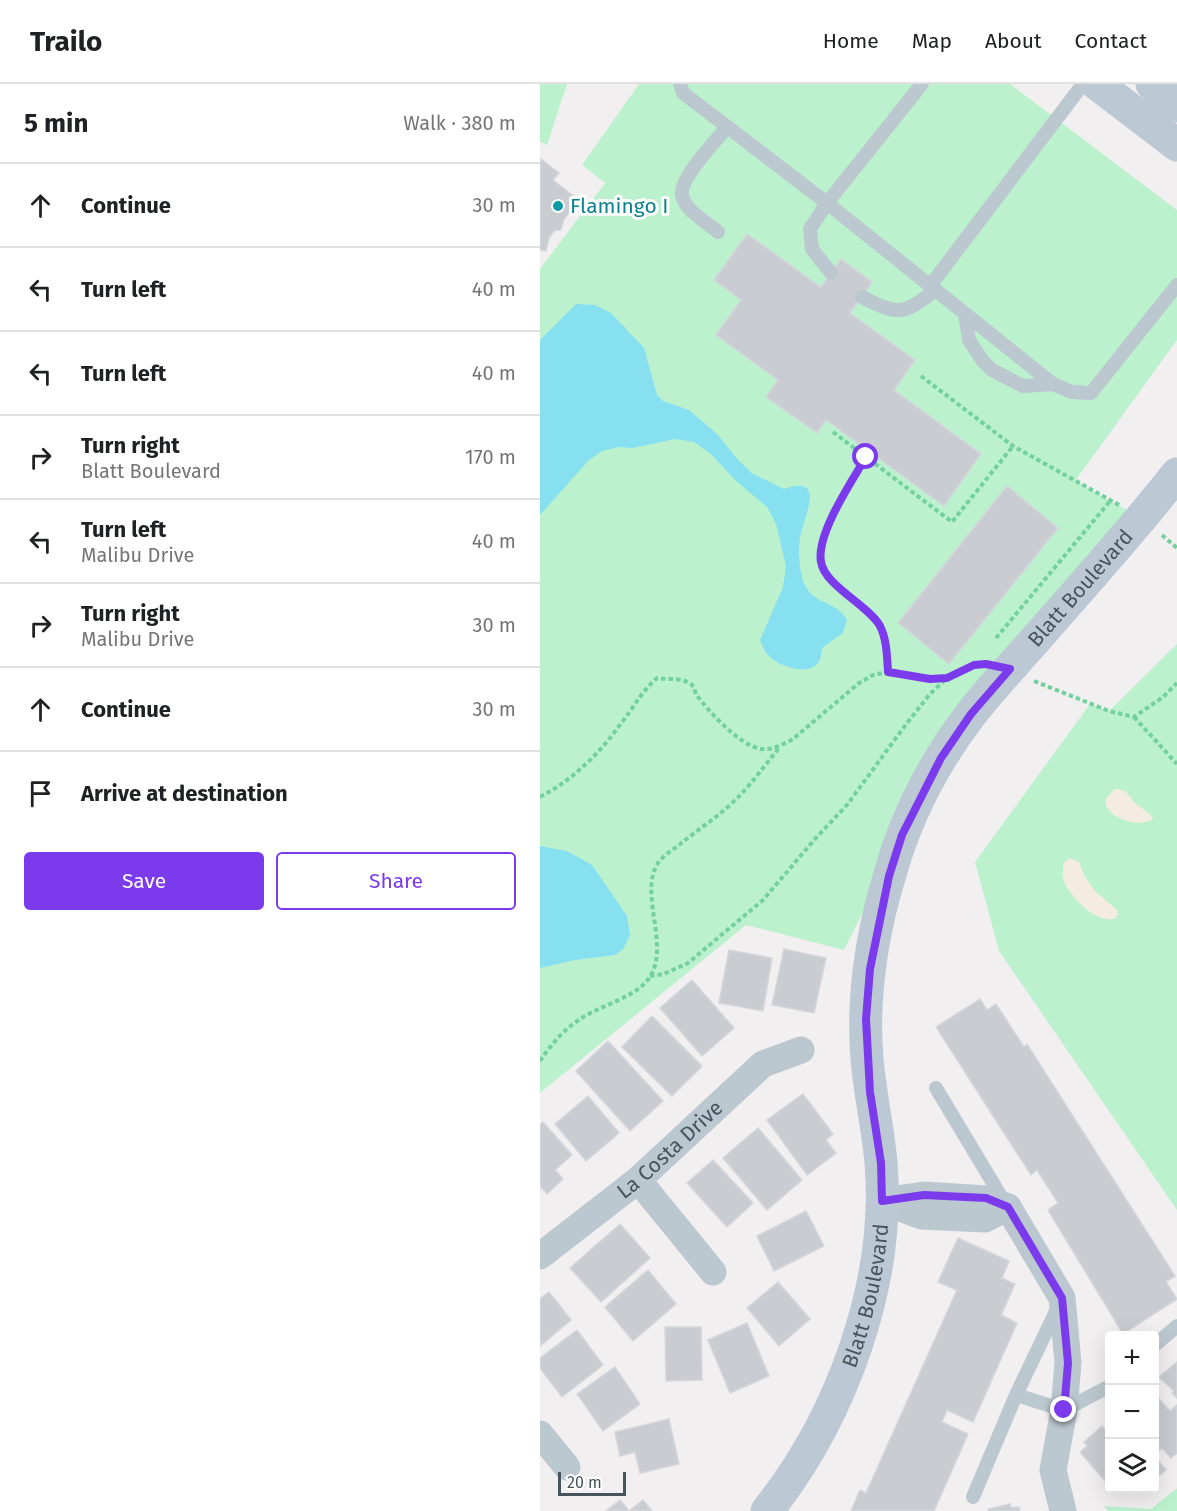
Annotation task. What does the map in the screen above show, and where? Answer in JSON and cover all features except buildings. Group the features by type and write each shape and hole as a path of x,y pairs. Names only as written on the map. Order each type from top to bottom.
{"street":[{"path":"1097,84 1177,145"},
{"path":"1152,84 1177,106"},
{"name":"Blatt Boulevard","path":"767,1511 809,1452 843,1382 865,1316 879,1249 882,1201 881,1163 870,1092 866,1019 870,969 889,876 902,835 941,758 971,714 1000,658 1177,474"},
{"name":"La Costa Drive","path":"540,1256 638,1180 763,1064 801,1050"},
{"path":"638,1180 712,1272"},
{"path":"882,1201 921,1216 985,1219 1008,1207 1062,1298 1068,1363 1064,1410 1053,1470 1063,1511"},
{"path":"540,1434 567,1467"}],"lane":[{"path":"680,84 683,93 827,203 1053,384 1071,392 1091,393 1177,285"},
{"path":"831,273 812,249 810,229 827,203 922,84"},
{"path":"862,297 890,311 905,310 922,301 1083,84"},
{"path":"718,232 692,211 685,203 681,191 686,177 727,127"},
{"path":"964,314 969,340 982,360 992,370 1023,386 1053,384"},
{"path":"936,1088 1008,1207"},
{"path":"973,1497 1016,1395 1062,1298"},
{"path":"1159,1342 1177,1326"},
{"path":"1016,1395 1064,1410 1105,1389"}],"path":[{"path":"650,975 664,974 688,963 763,900 815,838 847,805 930,694 947,678 974,665 986,664 1000,658 1111,500 1013,446 921,376"},
{"path":"833,432 952,522 1013,446"},
{"path":"866,457 837,507 822,542 821,562 827,575 880,627 886,647 888,672"},
{"path":"1000,658 1058,692 1109,711 1134,717 1177,764"},
{"path":"540,797 565,783 588,764 611,738 644,689 657,678 681,680 692,685 696,694 727,728 751,746 764,749 781,746 793,739 859,683 873,675 888,672 930,679 947,678"},
{"path":"1134,717 1163,697 1177,683"},
{"path":"540,1060 555,1040 585,1016 645,983 658,952 652,885 658,863 729,806 753,783 781,746"}],"green space":[{"path":"540,84 567,84 547,145 540,142"},
{"path":"639,84 1010,84 1177,210 1177,340 1075,481 1141,518 971,714 902,835 844,950 746,925 540,1093 540,269 605,183 582,165"},
{"path":"1177,644 1177,1210 999,951 975,862 1090,704 1109,711"},
{"path":"1177,1488 1177,1511 1108,1511 1104,1506 1151,1509"}],"sand":[{"path":"1114,789 1126,792 1153,819 1134,823 1115,815 1106,806 1106,799"},
{"path":"1069,858 1079,862 1085,877 1095,891 1117,910 1116,918 1101,918 1084,907 1070,893 1063,876 1063,864"}],"water":[{"path":"576,304 595,305 611,313 644,348 657,395 663,401 689,410 717,434 753,474 784,489 797,486 805,487 809,492 810,500 799,544 802,578 811,594 838,610 847,620 843,633 823,647 816,665 805,669 792,668 774,660 765,651 760,640 783,587 786,566 776,524 767,507 735,480 711,454 694,442 675,439 633,448 619,447 602,451 589,460 540,515 540,340"},
{"path":"540,846 567,851 592,865 627,916 630,935 623,949 615,955 575,960 540,968"}],"place":[{"name":"Flamingo I","path":"558,206"}],"route":[{"path":"866,457 837,507 822,542 821,562 827,575 880,627 886,647 888,672 930,679 947,678 974,665 986,664 1010,669 971,714 941,758 902,835 889,876 870,969 866,1019 870,1092 881,1163 882,1201 924,1195 986,1198 1008,1207 1062,1298 1068,1363 1064,1410"}]}
